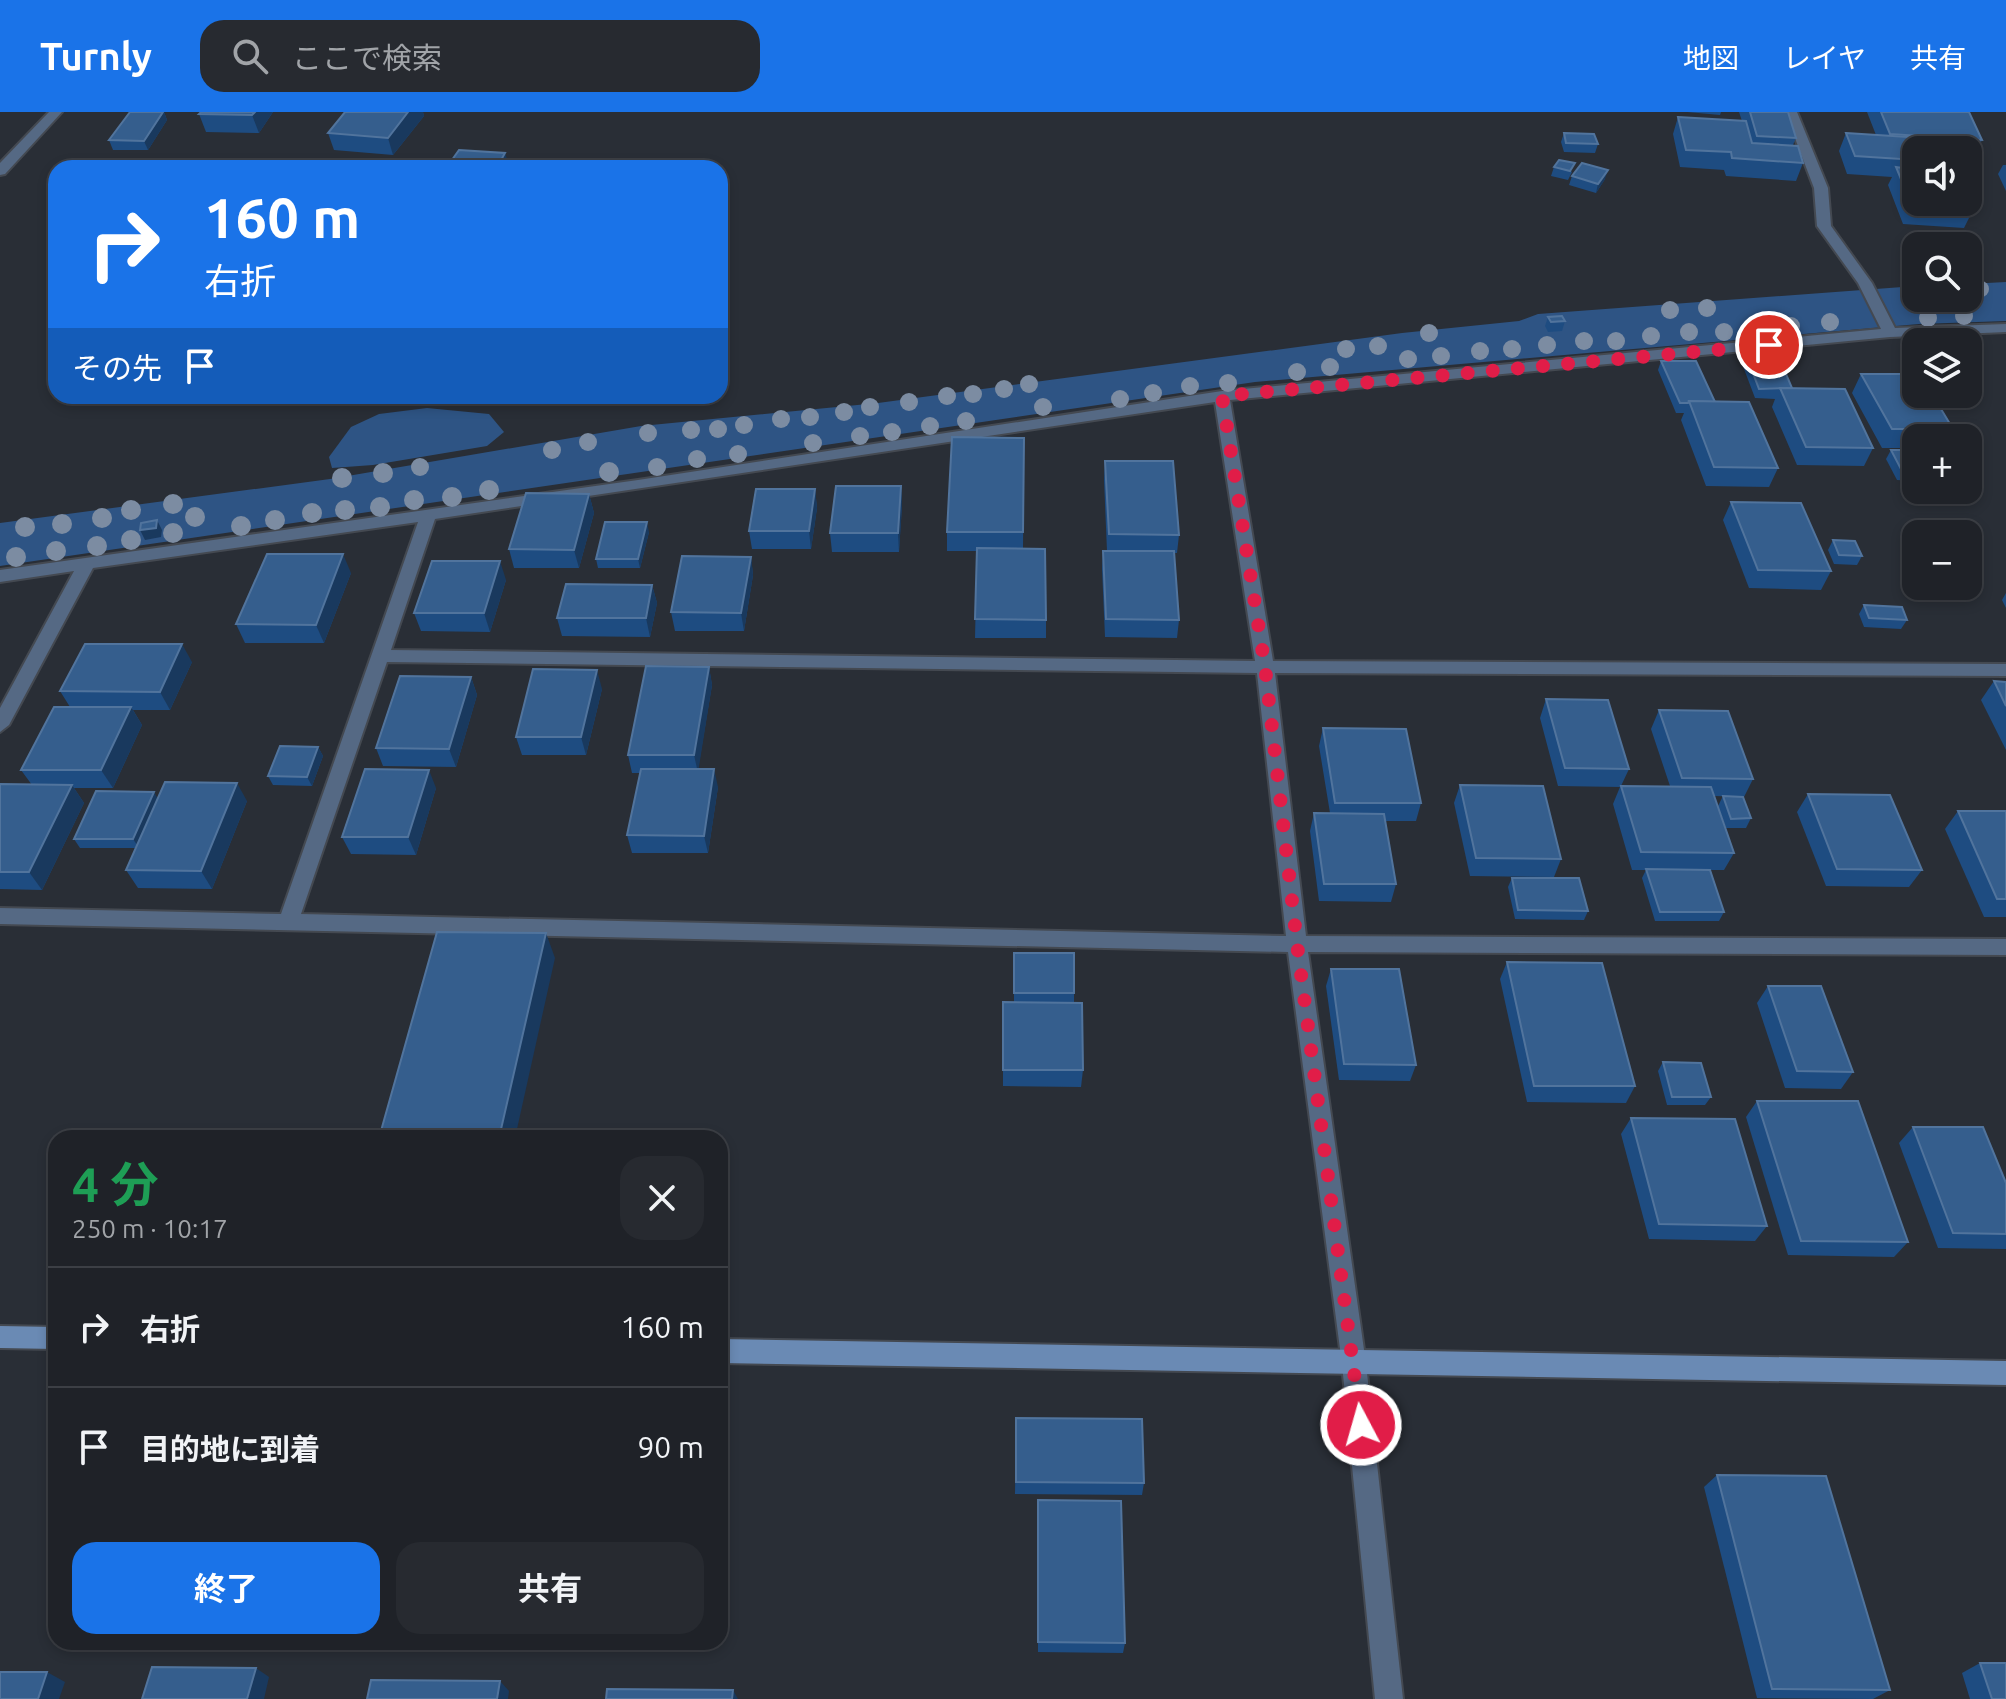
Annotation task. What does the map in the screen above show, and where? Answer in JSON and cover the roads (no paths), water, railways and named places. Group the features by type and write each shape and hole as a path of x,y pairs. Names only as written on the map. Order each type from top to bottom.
{"street":[{"path":"0,171 56,112"},
{"path":"1791,112 1821,188 1824,226 1865,283 1890,333"},
{"path":"0,576 1222,396 1890,333 2006,328"},
{"path":"1222,396 1265,667 1297,944 1354,1364 1389,1699"},
{"path":"288,923 429,514"},
{"path":"0,725 87,563"},
{"path":"380,656 1265,667 2006,670"},
{"path":"0,916 1297,944 2006,947"},
{"path":"0,1337 48,1338"},
{"path":"728,1351 2006,1373"}]}
